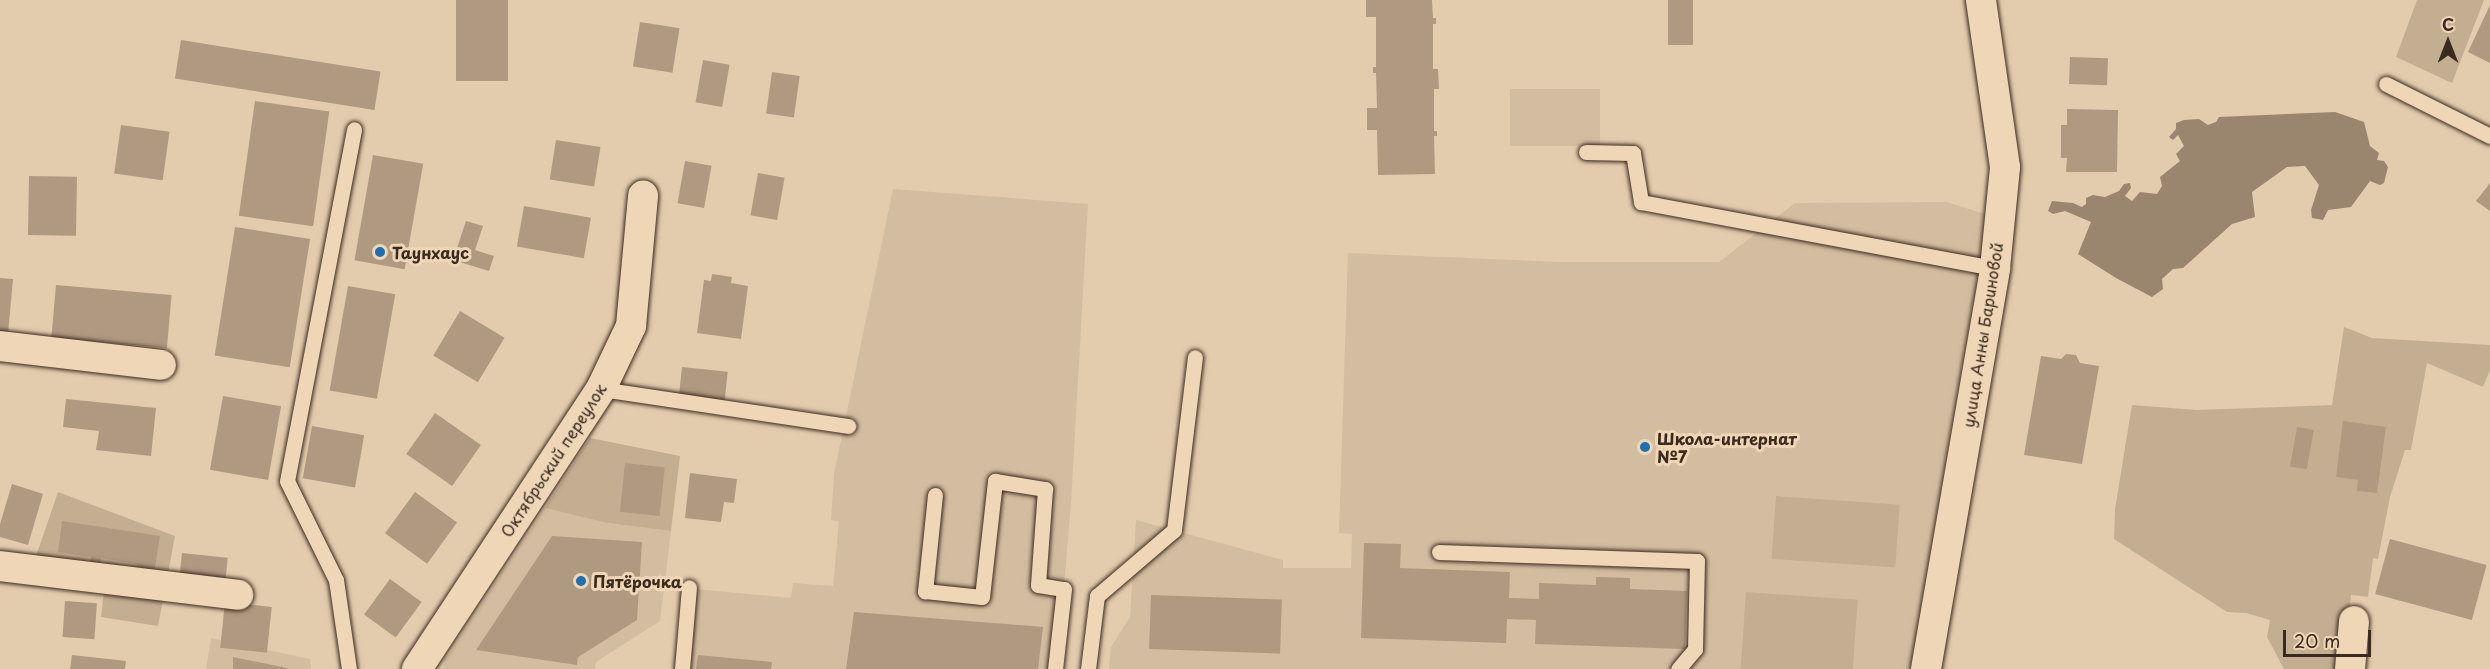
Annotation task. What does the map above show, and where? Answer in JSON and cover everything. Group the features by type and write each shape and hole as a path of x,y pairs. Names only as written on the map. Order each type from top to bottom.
{"street":[{"name":"улица Анны Бариновой","path":"1926,669 1995,268 2005,167 1981,0"},
{"name":"Октябрьский переулок","path":"417,669 601,389 631,326 643,196"},
{"path":"0,346 161,365"},
{"path":"0,566 237,595"},
{"path":"2350,669 2354,621"}],"lane":[{"path":"2386,84 2490,136"},
{"path":"349,669 336,580 288,481 354,129"},
{"path":"1586,152 1633,153 1641,202 1995,268"},
{"path":"1088,669 1097,597 1174,530 1195,357"},
{"path":"601,389 848,426"},
{"path":"935,495 925,591 982,597 996,481 1045,489 1038,585 1064,589 1055,669"},
{"path":"1439,552 1697,561 1695,649 1678,669"},
{"path":"682,669 689,586"}],"shaded area":[{"path":"2417,0 2484,0 2452,83 2396,57"},
{"path":"1510,89 1600,89 1600,146 1510,146"},
{"path":"2335,112 2364,122 2370,146 2379,153 2377,160 2384,161 2388,167 2384,183 2380,185 2370,181 2351,207 2328,210 2323,220 2312,218 2311,210 2319,185 2305,166 2287,167 2252,192 2255,217 2232,224 2183,268 2173,269 2162,279 2163,289 2152,297 2078,254 2091,222 2065,211 2053,214 2048,211 2052,201 2073,203 2082,207 2086,204 2086,198 2093,195 2105,197 2119,191 2124,184 2130,183 2131,188 2125,196 2132,201 2140,192 2157,194 2162,186 2160,177 2180,161 2176,154 2184,146 2178,135 2173,140 2169,137 2176,129 2176,123 2184,120 2199,119 2208,125 2216,122 2219,117"},
{"path":"893,189 1088,204 1071,504 1057,669 675,669 685,588 791,598 793,583 833,586 839,521 831,520 834,474"},
{"name":"Школа-интернат №7","path":"1947,202 1988,215 1910,669 1109,669 1111,647 1130,617 1136,520 1283,560 1283,568 1351,568 1352,534 1339,533 1348,253 1560,262 1719,262 1795,203"},
{"path":"2344,327 2372,338 2490,345 2490,370 2483,387 2427,363 2411,450 2405,450 2390,497 2378,559 2373,558 2368,597 2351,595 2344,669 2284,669 2267,637 2270,620 2246,613 2227,612 2114,539 2115,509 2132,405 2197,410 2332,405"},
{"path":"590,438 680,456 671,531 607,523 545,508"},
{"path":"58,492 175,536 158,626 101,617 104,592 34,562"},
{"path":"1776,496 1900,505 1895,567 1772,559"},
{"path":"545,508 607,523 671,531 660,621 596,662 595,669 443,669 445,660"},
{"path":"1746,592 1858,600 1853,669 1741,669"},
{"path":"211,638 310,659 311,669 206,669"}],"building":[{"path":"456,0 508,0 508,81 456,81"},
{"path":"1366,0 1432,0 1433,18 1436,18 1436,24 1433,24 1433,69 1438,69 1439,89 1434,89 1434,131 1437,131 1437,136 1434,136 1435,174 1378,175 1377,130 1367,130 1367,108 1377,108 1376,73 1373,73 1373,67 1376,67 1376,17 1366,17"},
{"path":"1668,0 1693,0 1693,45 1668,45"},
{"path":"2490,5 2490,63 2468,52"},
{"path":"640,22 680,28 672,73 633,66"},
{"path":"181,40 381,72 374,110 175,79"},
{"path":"2070,57 2108,58 2107,85 2069,84"},
{"path":"703,60 730,65 722,107 696,102"},
{"path":"772,72 800,76 794,117 766,114"},
{"path":"255,101 329,111 313,226 239,216"},
{"path":"2067,109 2118,110 2117,172 2066,172 2067,158 2061,158 2061,125 2067,125"},
{"path":"121,125 170,132 163,180 114,174"},
{"path":"556,140 600,147 594,187 550,180"},
{"path":"373,155 423,164 405,269 354,260"},
{"path":"685,161 712,166 704,208 678,203"},
{"path":"758,173 785,178 777,220 751,215"},
{"path":"29,176 77,177 76,236 28,235"},
{"path":"2490,183 2490,211 2476,201"},
{"path":"524,206 591,218 584,258 517,246"},
{"path":"466,221 483,226 475,250 494,256 489,271 453,260"},
{"path":"235,227 310,239 290,367 215,355"},
{"path":"712,274 732,277 731,283 748,286 741,339 697,333 704,280 711,281"},
{"path":"0,278 13,279 8,334 0,333"},
{"path":"56,285 172,295 167,348 51,338"},
{"path":"348,286 395,294 377,399 330,390"},
{"path":"460,311 505,338 478,382 433,356"},
{"path":"2066,354 2076,355 2080,363 2099,366 2082,464 2024,455 2041,356 2061,359"},
{"path":"682,367 728,372 724,408 678,403"},
{"path":"223,396 281,406 268,480 210,470"},
{"path":"66,399 156,408 151,456 96,450 99,431 63,427"},
{"path":"435,413 481,445 452,486 406,454"},
{"path":"2343,421 2386,427 2377,493 2357,491 2358,480 2336,477"},
{"path":"312,426 364,435 355,487 303,478"},
{"path":"2297,427 2314,430 2307,469 2290,466"},
{"path":"625,463 665,467 660,516 620,512"},
{"path":"690,473 737,479 734,503 724,502 721,522 685,518"},
{"path":"12,484 43,494 28,545 0,537 0,524"},
{"path":"415,492 457,523 427,564 385,533"},
{"path":"62,521 160,536 154,573 136,571 137,564 101,558 100,565 90,564 91,557 58,552"},
{"name":"Пятёрочка","path":"552,536 642,542 637,620 578,657 577,665 476,650"},
{"path":"2390,539 2487,565 2472,620 2375,594"},
{"path":"1364,543 1401,544 1400,568 1510,572 1509,598 1539,599 1539,583 1596,585 1596,577 1630,578 1630,589 1687,591 1685,649 1535,644 1536,620 1507,619 1506,643 1361,638"},
{"path":"182,553 228,558 225,589 179,584"},
{"path":"390,579 422,602 396,638 364,615"},
{"path":"1151,595 1282,600 1280,654 1149,649"},
{"path":"65,601 97,603 94,639 62,637"},
{"path":"225,602 272,607 267,653 220,648"},
{"path":"854,612 1043,627 1038,669 846,669"},
{"path":"72,655 126,661 125,669 70,669"},
{"path":"698,655 772,662 771,669 696,669"},
{"path":"233,657 287,668 287,669 233,669"}],"place":[{"name":"Таунхаус","path":"380,252"},
{"name":"Школа-интернат №7","path":"1645,447"},
{"name":"Пятёрочка","path":"581,581"}]}
